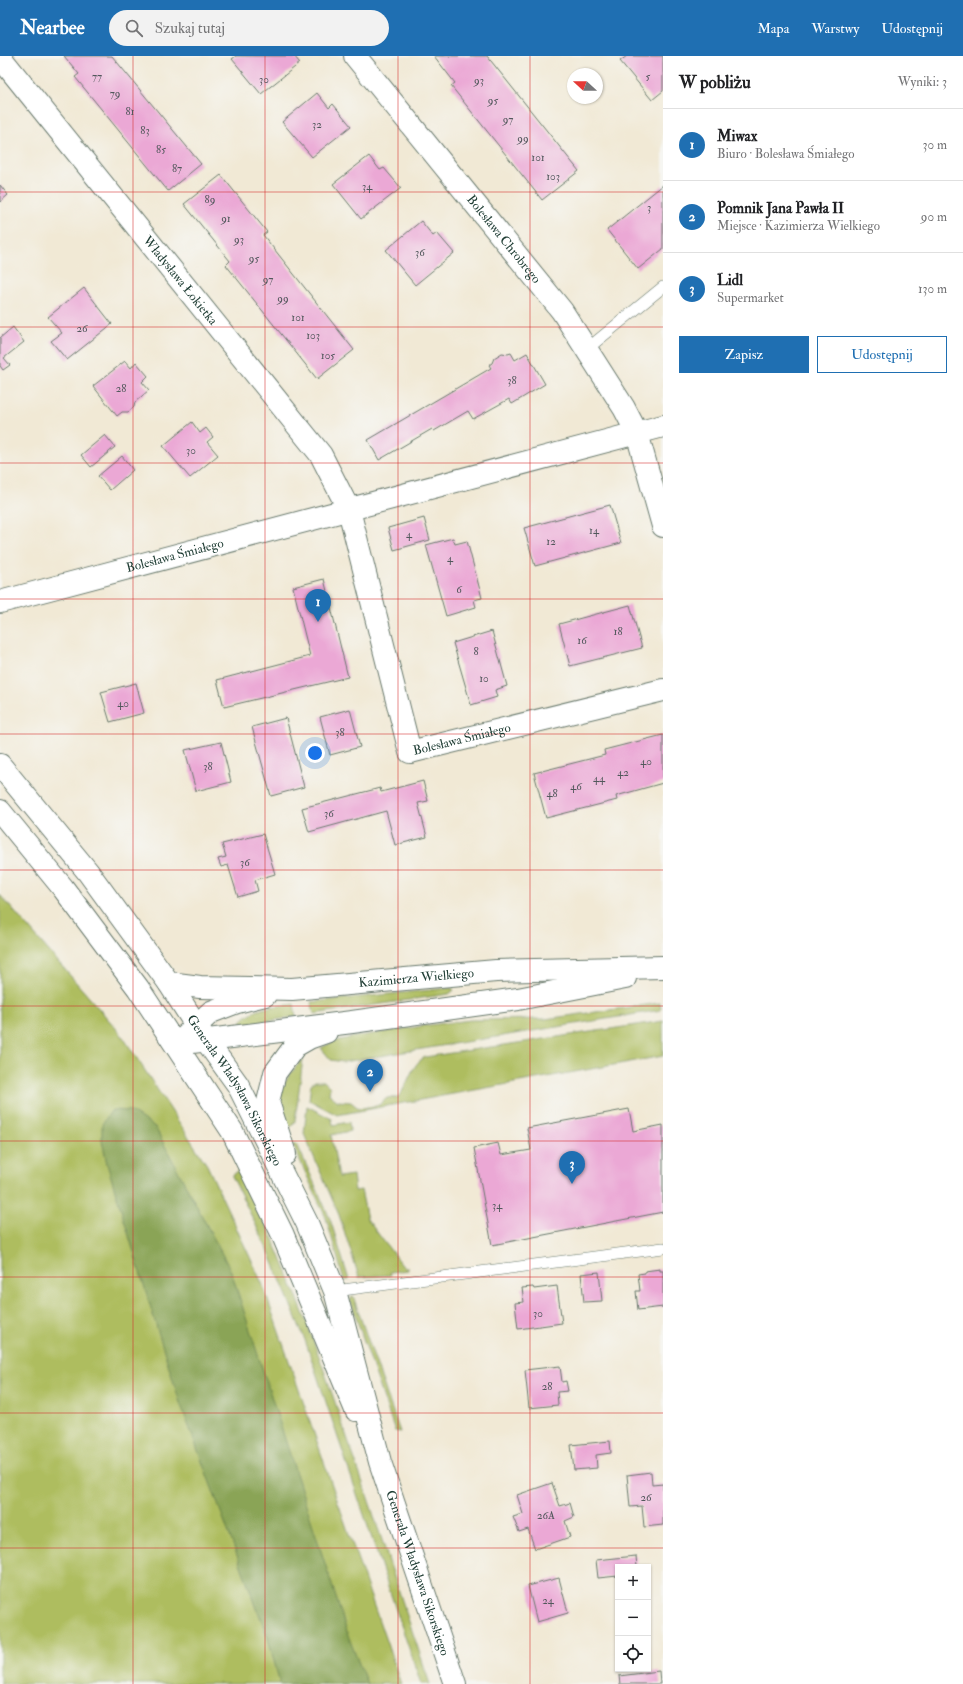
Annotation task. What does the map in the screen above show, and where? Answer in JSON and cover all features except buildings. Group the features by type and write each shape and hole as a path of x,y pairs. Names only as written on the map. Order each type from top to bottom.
{"street":[{"name":"Bolesława Chrobrego","path":"355,56 562,311 624,408 637,433"},
{"name":"Władysława Łokietka","path":"0,57 321,456 349,510"},
{"name":"Bolesława Śmiałego","path":"0,602 663,426"},
{"path":"637,433 663,526"},
{"name":"Bolesława Śmiałego","path":"349,510 410,752 663,690"},
{"name":"Generała Władysława Sikorskiego","path":"0,765 88,872 169,983 200,1032 238,1085 307,1224 334,1291 380,1462 455,1684"},
{"name":"Generała Władysława Sikorskiego","path":"0,811 63,888 128,975 232,1131 282,1233 345,1386 380,1462"},
{"name":"Kazimierza Wielkiego","path":"169,983 200,987 292,989 496,971 663,967"},
{"path":"176,1045 200,1032 352,1022 518,999 663,971"},
{"path":"200,1032 211,1012 237,1002 292,989"},
{"path":"307,1224 268,1102 275,1073 295,1046 309,1038 352,1022"}],"lane":[{"path":"587,349 663,287"},
{"path":"334,1291 663,1248"}],"green space":[{"path":"0,895 121,1034 207,1165 262,1283 401,1684 0,1684"},
{"path":"452,988 454,990 449,994 314,1014 311,1002"},
{"path":"660,1003 661,1010 343,1062 331,1060 321,1048 332,1042 353,1037 429,1025 471,1020 545,1019"},
{"path":"294,1004 296,1017 245,1024 241,1021 246,1016 259,1010"},
{"path":"663,1021 663,1056 337,1115 309,1100 311,1084 315,1081 324,1081 330,1087 329,1094 338,1101 351,1102 357,1107 362,1108 379,1105 387,1098 398,1097 416,1065 425,1057"},
{"path":"303,1059 295,1121 288,1129 281,1111 281,1094 286,1081"},
{"path":"307,1106 332,1119 333,1125 349,1122 350,1131 331,1135 339,1177 353,1175 355,1191 361,1190 367,1219 404,1268 408,1268 408,1270 390,1272 391,1275 359,1277 339,1215 304,1134"},
{"path":"112,1110 130,1111 155,1127 231,1271 349,1638 367,1684 280,1684 268,1638 179,1400 107,1164 102,1140 102,1124"},
{"path":"297,1144 330,1219 349,1280 344,1280 326,1218 293,1145"},
{"path":"239,1170 255,1200 283,1262 307,1324 364,1486 430,1684 421,1684 305,1340 268,1250 232,1176"},
{"path":"353,1296 400,1432 395,1431 350,1300"}],"place":[{"name":"Miwax","path":"318,622"},
{"name":"Pomnik Jana Pawła II","path":"370,1092"},
{"name":"Lidl","path":"572,1184"}]}
